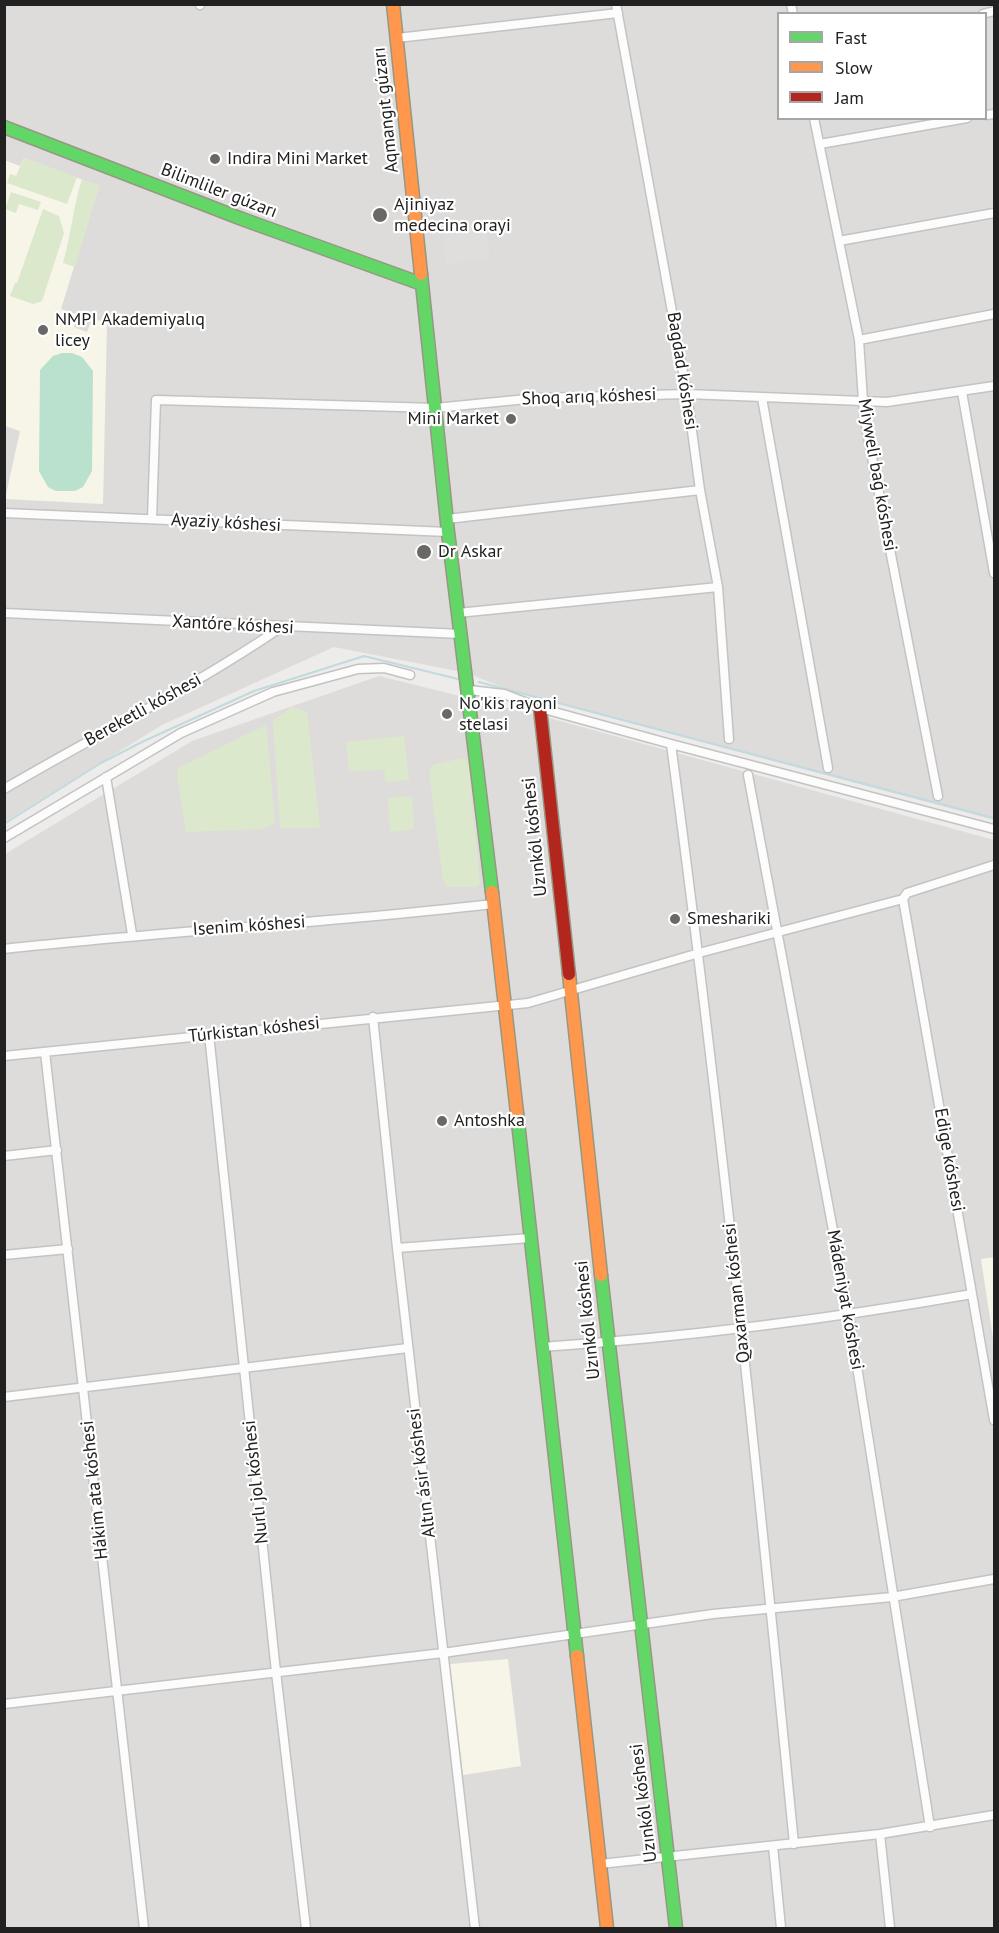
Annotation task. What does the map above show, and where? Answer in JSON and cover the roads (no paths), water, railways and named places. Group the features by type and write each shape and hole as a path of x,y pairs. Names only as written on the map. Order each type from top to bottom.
{"main road":[{"name":"Aqmangıt gúzarı","path":"393,4 448,532 469,690 607,1929"},
{"name":"Bilimliler gúzarı","path":"4,127 242,219 422,284"},
{"name":"Uzınkól kóshesi","path":"540,708 608,1342 676,1929"}],"street":[{"path":"397,38 617,9"},
{"name":"Bagdad kóshesi","path":"617,9 687,394 700,490 718,587 729,739"},
{"name":"Miyweli baǵ kóshesi","path":"814,120 860,340 862,400 938,796"},
{"path":"820,144 956,120"},
{"path":"839,241 994,213"},
{"path":"860,340 994,314"},
{"name":"Shoq arıq kóshesi","path":"152,519 156,400 435,408 537,398 687,394 887,402 994,386"},
{"path":"962,392 994,573"},
{"path":"762,398 828,768"},
{"path":"447,519 700,490"},
{"name":"Ayaziy kóshesi","path":"4,513 448,532"},
{"path":"458,613 718,587"},
{"name":"Xantóre kóshesi","path":"4,613 280,628 461,634"},
{"name":"Bereketli kóshesi","path":"4,789 190,682 225,665 280,628"},
{"path":"4,838 182,733 273,692 358,669 384,668 410,675"},
{"path":"469,690 504,694 540,708 994,829"},
{"name":"Qaxarman kóshesi","path":"671,744 699,953 741,1327 794,1844"},
{"name":"Mádeniyat kóshesi","path":"748,775 849,1316 930,1827"},
{"path":"106,777 132,934"},
{"name":"Túrkistan kóshesi","path":"4,1056 503,1003 528,1003 699,953 903,899 907,893 994,865"},
{"name":"Edige kóshesi","path":"903,899 994,1420"},
{"name":"Isenim kóshesi","path":"4,949 132,934 493,904"},
{"name":"Altın ásir kóshesi","path":"374,1017 408,1348 475,1929"},
{"name":"Nurlı jol kóshesi","path":"209,1035 276,1672 306,1929"},
{"name":"Hákim ata kóshesi","path":"45,1052 144,1929"},
{"path":"4,1156 57,1150"},
{"path":"397,1248 530,1238"},
{"path":"4,1255 68,1249"},
{"path":"542,1347 849,1316 972,1294"},
{"path":"4,1397 408,1348"},
{"path":"4,1704 443,1653 640,1623 892,1597 994,1580"},
{"path":"600,1864 880,1834 994,1815"},
{"path":"880,1834 890,1929"},
{"path":"773,1846 781,1929"}],"waterway":[{"path":"4,824 101,763 144,741 254,691 364,656 462,680"},
{"path":"479,682 994,818"}],"place":[{"name":"Indira Mini Market","path":"215,159"},
{"name":"Ajiniyaz medecina orayi","path":"380,215"},
{"name":"NMPI Akademiyalıq licey","path":"43,330"},
{"name":"Mini Market","path":"511,419"},
{"name":"Dr Askar","path":"424,552"},
{"name":"No'kis rayoni stelasi","path":"447,714"},
{"name":"Smeshariki","path":"675,919"},
{"name":"Antoshka","path":"442,1121"}]}
